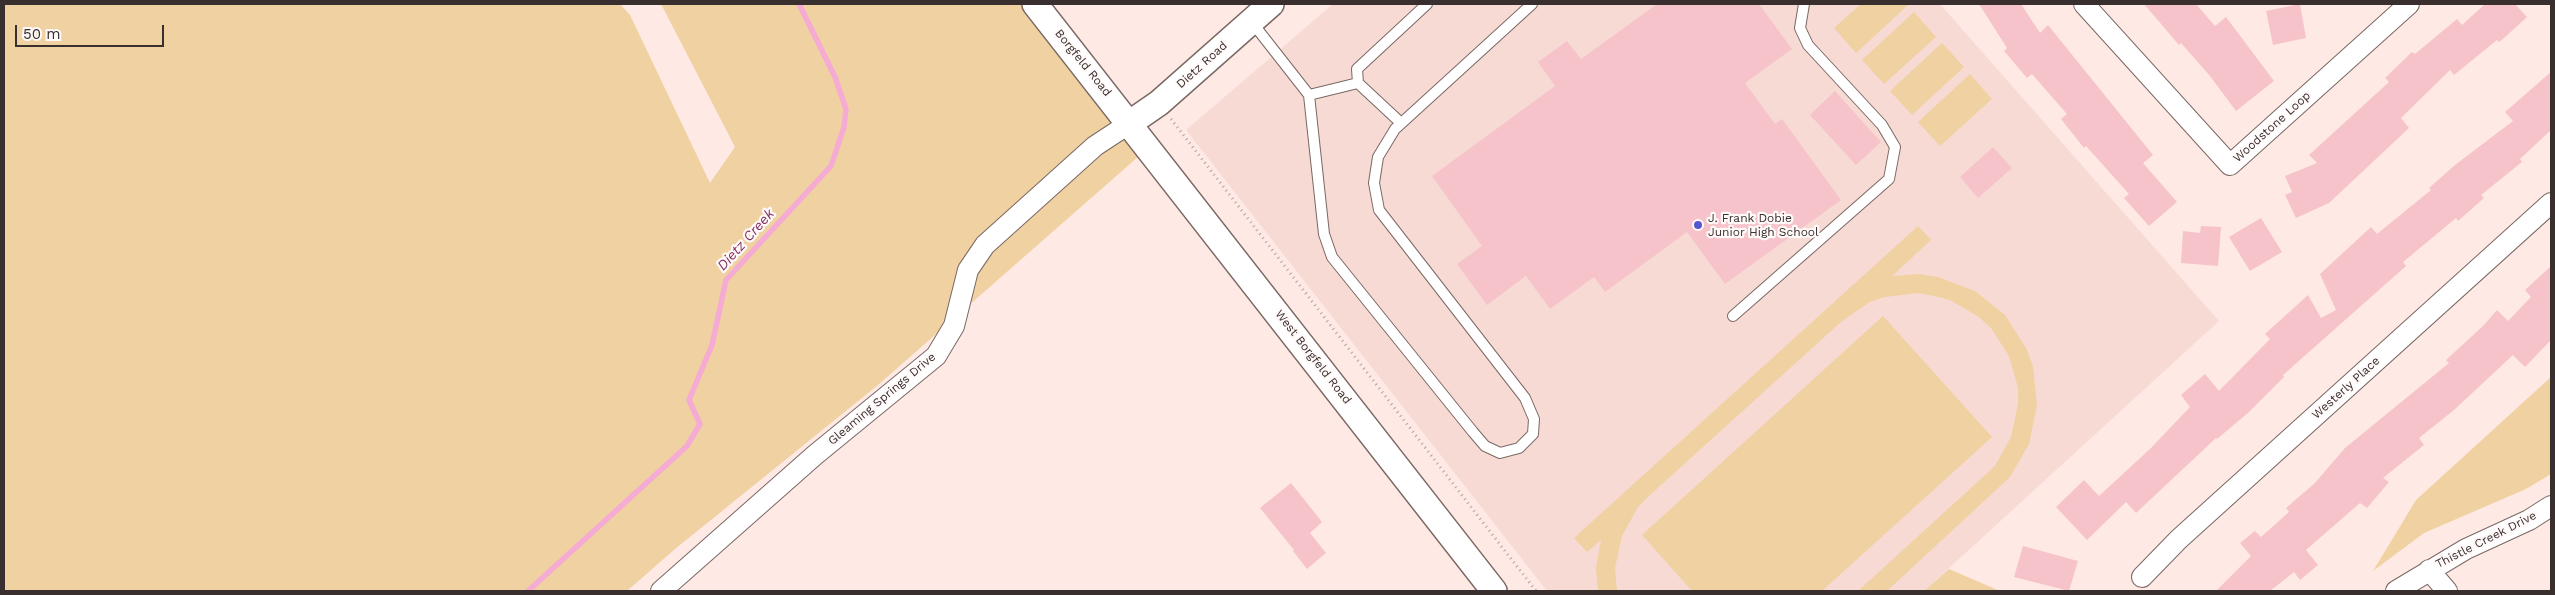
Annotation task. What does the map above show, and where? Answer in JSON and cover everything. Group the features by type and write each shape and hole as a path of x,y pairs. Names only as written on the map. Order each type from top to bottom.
{"street":[{"name":"Borgfeld Road","path":"1035,4 1130,123"},
{"name":"Dietz Road","path":"1130,123 1159,103 1271,4"},
{"name":"Woodstone Loop","path":"2084,4 2230,165 2409,4"},
{"name":"Gleaming Springs Drive","path":"661,591 815,455 936,356 954,326 968,270 985,244 1095,146 1130,123"},
{"name":"West Borgfeld Road","path":"1130,123 1494,591"},
{"name":"Westerly Place","path":"2142,577 2179,539 2551,203"},
{"name":"Thistle Creek Drive","path":"2396,591 2466,549 2529,520 2551,506"},
{"path":"2430,570 2447,591"}],"lane":[{"path":"1401,123 1358,83 1357,69 1427,4"},
{"path":"1252,21 1309,95 1324,234 1332,257 1485,446 1500,453 1519,448 1533,434 1534,418 1525,398 1379,210 1374,183 1378,157 1395,129 1532,4"},
{"path":"1733,316 1888,179 1895,147 1882,125 1808,45 1800,28 1804,4"},
{"path":"1309,95 1358,83"}],"path":[{"path":"1159,103 1536,591"}],"shaded area":[{"path":"4,4 620,4 630,15 710,183 735,147 661,4 1035,4 1147,149 878,385 675,549 627,591 4,591"},
{"name":"J. Frank Dobie Junior High School","path":"1333,4 1940,4 2219,321 1924,591 1547,591 1186,130"},
{"path":"1861,4 1908,5 1856,53 1834,28"},
{"path":"1914,12 1936,37 1884,84 1862,60"},
{"path":"1942,43 1964,67 1912,115 1890,91"},
{"path":"1970,74 1992,99 1940,146 1918,122"},
{"path":"1918,226 1931,240 1892,276 1919,274 1938,277 1975,291 2005,315 2026,348 2033,366 2037,405 2029,444 2010,477 1887,591 1858,591 1995,466 2011,437 2018,404 2018,388 2009,356 1991,328 1979,317 1950,300 1934,296 1918,293 1885,297 1870,302 1842,321 1638,507 1622,536 1615,568 1617,591 1598,591 1596,567 1601,540 1587,552 1574,538"},
{"path":"1883,316 1992,437 1822,591 1692,591 1642,535"},
{"path":"2551,377 2551,474 2526,489 2424,533 2373,571 2416,500"},
{"path":"1949,569 2000,591 1924,591"}],"building":[{"path":"1657,4 1759,4 1792,49 1745,83 1775,124 1782,119 1841,200 1725,284 1687,232 1605,292 1594,277 1550,309 1526,276 1487,305 1457,264 1482,246 1432,176 1555,86 1538,62 1567,41 1581,59"},
{"path":"1979,4 2021,4 2040,33 2048,25 2153,155 2143,163 2177,202 2149,226 2124,198 2129,194 2086,146 2084,148 2061,119 2067,114 2032,74 2027,78 2004,51 2007,48"},
{"path":"2144,4 2196,4 2215,26 2226,17 2274,81 2236,111 2210,76 2181,43 2179,45"},
{"path":"2300,4 2306,38 2273,45 2266,11"},
{"path":"2485,4 2515,4 2527,17 2503,39 2499,42 2497,40 2454,75 2450,70 2401,118 2409,128 2329,203 2296,218 2285,195 2292,192 2285,176 2317,163 2309,155 2389,82 2385,78 2412,52 2415,54 2457,19 2462,25"},
{"path":"2551,72 2551,130 2520,159 2522,162 2481,195 2484,198 2458,221 2456,218 2403,262 2406,266 2283,375 2284,377 2249,412 2216,438 2136,513 2126,502 2087,540 2056,507 2084,480 2099,496 2151,448 2190,407 2181,395 2205,374 2219,391 2270,339 2265,334 2308,295 2321,318 2336,310 2320,274 2371,227 2377,234 2431,190 2429,188 2455,165 2513,121 2505,112"},
{"path":"1835,91 1881,142 1856,165 1810,115"},
{"path":"1993,147 2012,168 1978,198 1960,177"},
{"path":"2261,218 2282,252 2250,271 2229,237"},
{"path":"2201,226 2221,227 2218,266 2181,263 2183,231 2200,233"},
{"path":"2551,266 2551,340 2525,367 2513,355 2454,410 2419,438 2424,445 2383,478 2389,482 2367,508 2360,503 2306,550 2318,565 2300,580 2294,572 2270,591 2216,591 2251,556 2240,543 2255,531 2261,537 2289,512 2286,508 2315,483 2345,448 2449,363 2446,360 2483,326 2497,310 2508,321 2531,297 2525,290"},
{"path":"1291,483 1322,522 1310,533 1326,553 1307,569 1260,508"},
{"path":"2023,546 2078,561 2069,591 2014,577"}],"waterway":[{"name":"Dietz Creek","path":"528,591 687,446 700,424 689,400 712,345 726,280 831,166 844,127 846,109 835,77 799,4"}],"place":[{"name":"J. Frank Dobie Junior High School","path":"1698,225"}]}
